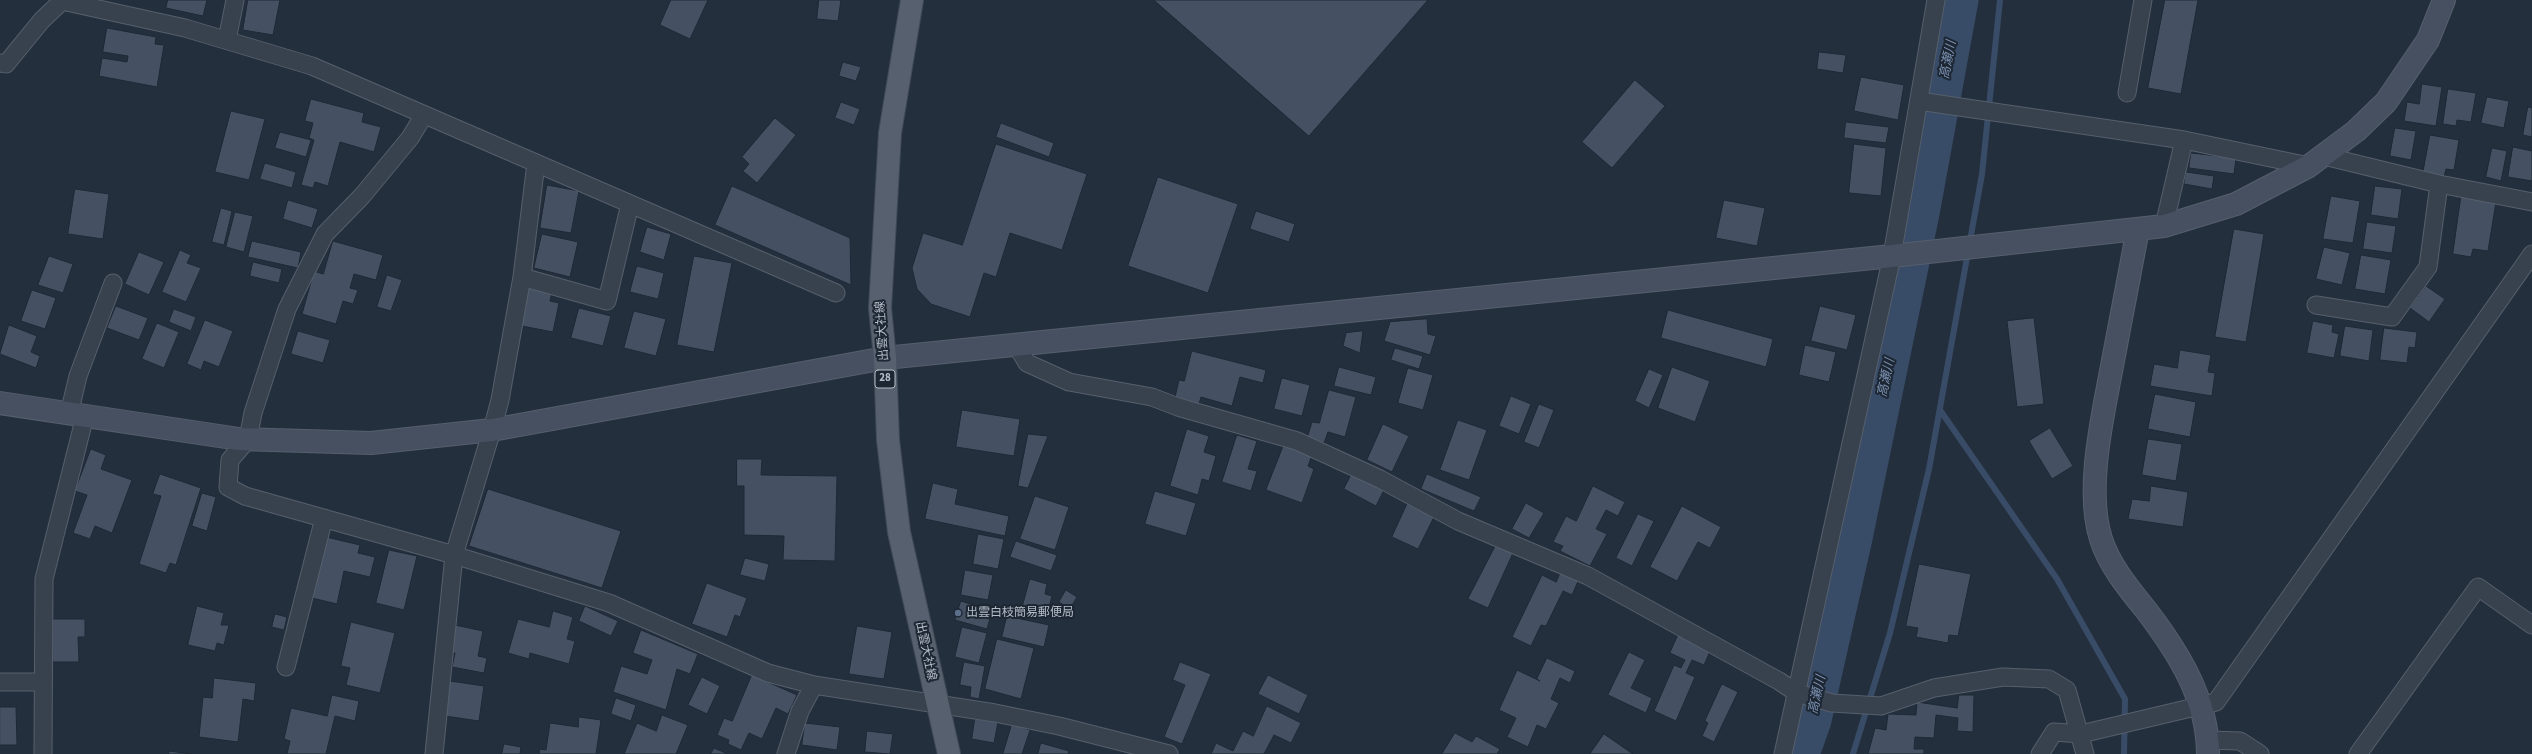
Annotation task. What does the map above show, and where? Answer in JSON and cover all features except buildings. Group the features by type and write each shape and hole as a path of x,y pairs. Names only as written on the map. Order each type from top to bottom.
{"main road":[{"name":"出雲大社線","path":"912,0 890,133 880,308 885,358 888,440 899,532 936,703 949,754"}],"street":[{"path":"227,40 235,0"},
{"path":"1783,754 1892,256 1936,0"},
{"path":"2128,92 2143,0"},
{"path":"0,402 77,415 248,439 371,443 492,430 885,358 1017,346 1892,256 2164,226 2236,204 2317,161 2356,131 2386,102 2428,40 2444,0"},
{"path":"0,63 6,64 42,20 62,1 185,28 312,66 836,293"},
{"path":"1919,101 2317,161 2532,202"},
{"path":"424,114 410,138 362,196 325,234 287,309 253,413 248,439 230,460 228,487 245,496 454,556 609,603 768,673 814,685 936,703 1059,726 1169,754"},
{"path":"2164,226 2184,140"},
{"path":"434,754 454,556 492,430 522,277 536,163"},
{"path":"2316,305 2392,317 2428,267 2439,184"},
{"path":"522,277 607,301 630,204"},
{"path":"2138,229 2099,438 2096,519 2101,540 2124,583 2169,640 2188,675 2200,704 2208,747 2240,741 2260,754"},
{"path":"2040,754 2054,732 2081,734 2200,704 2216,702 2532,254"},
{"path":"43,754 42,682 44,578 77,415 78,376 113,283"},
{"path":"1017,346 1027,363 1069,382 1152,397 1178,408 1297,441 1380,478 1458,521 1588,576 1779,681 1797,694 1832,703 1881,706 1934,688 2003,677 2049,679 2067,690 2081,734 2085,754"},
{"path":"286,667 324,518"},
{"path":"2358,754 2478,587 2532,625"},
{"path":"0,682 42,682"},
{"path":"786,754 800,711 814,685"}],"waterway":[{"name":"高瀬川","path":"1801,754 1813,720 1854,538 1921,213 1960,0"},
{"path":"1853,754 1890,633 1929,469 1982,174 2000,0"},
{"path":"1940,410 2057,579 2125,699 2124,754"}],"place":[{"name":"出雲白枝簡易郵便局","path":"958,613"}]}
